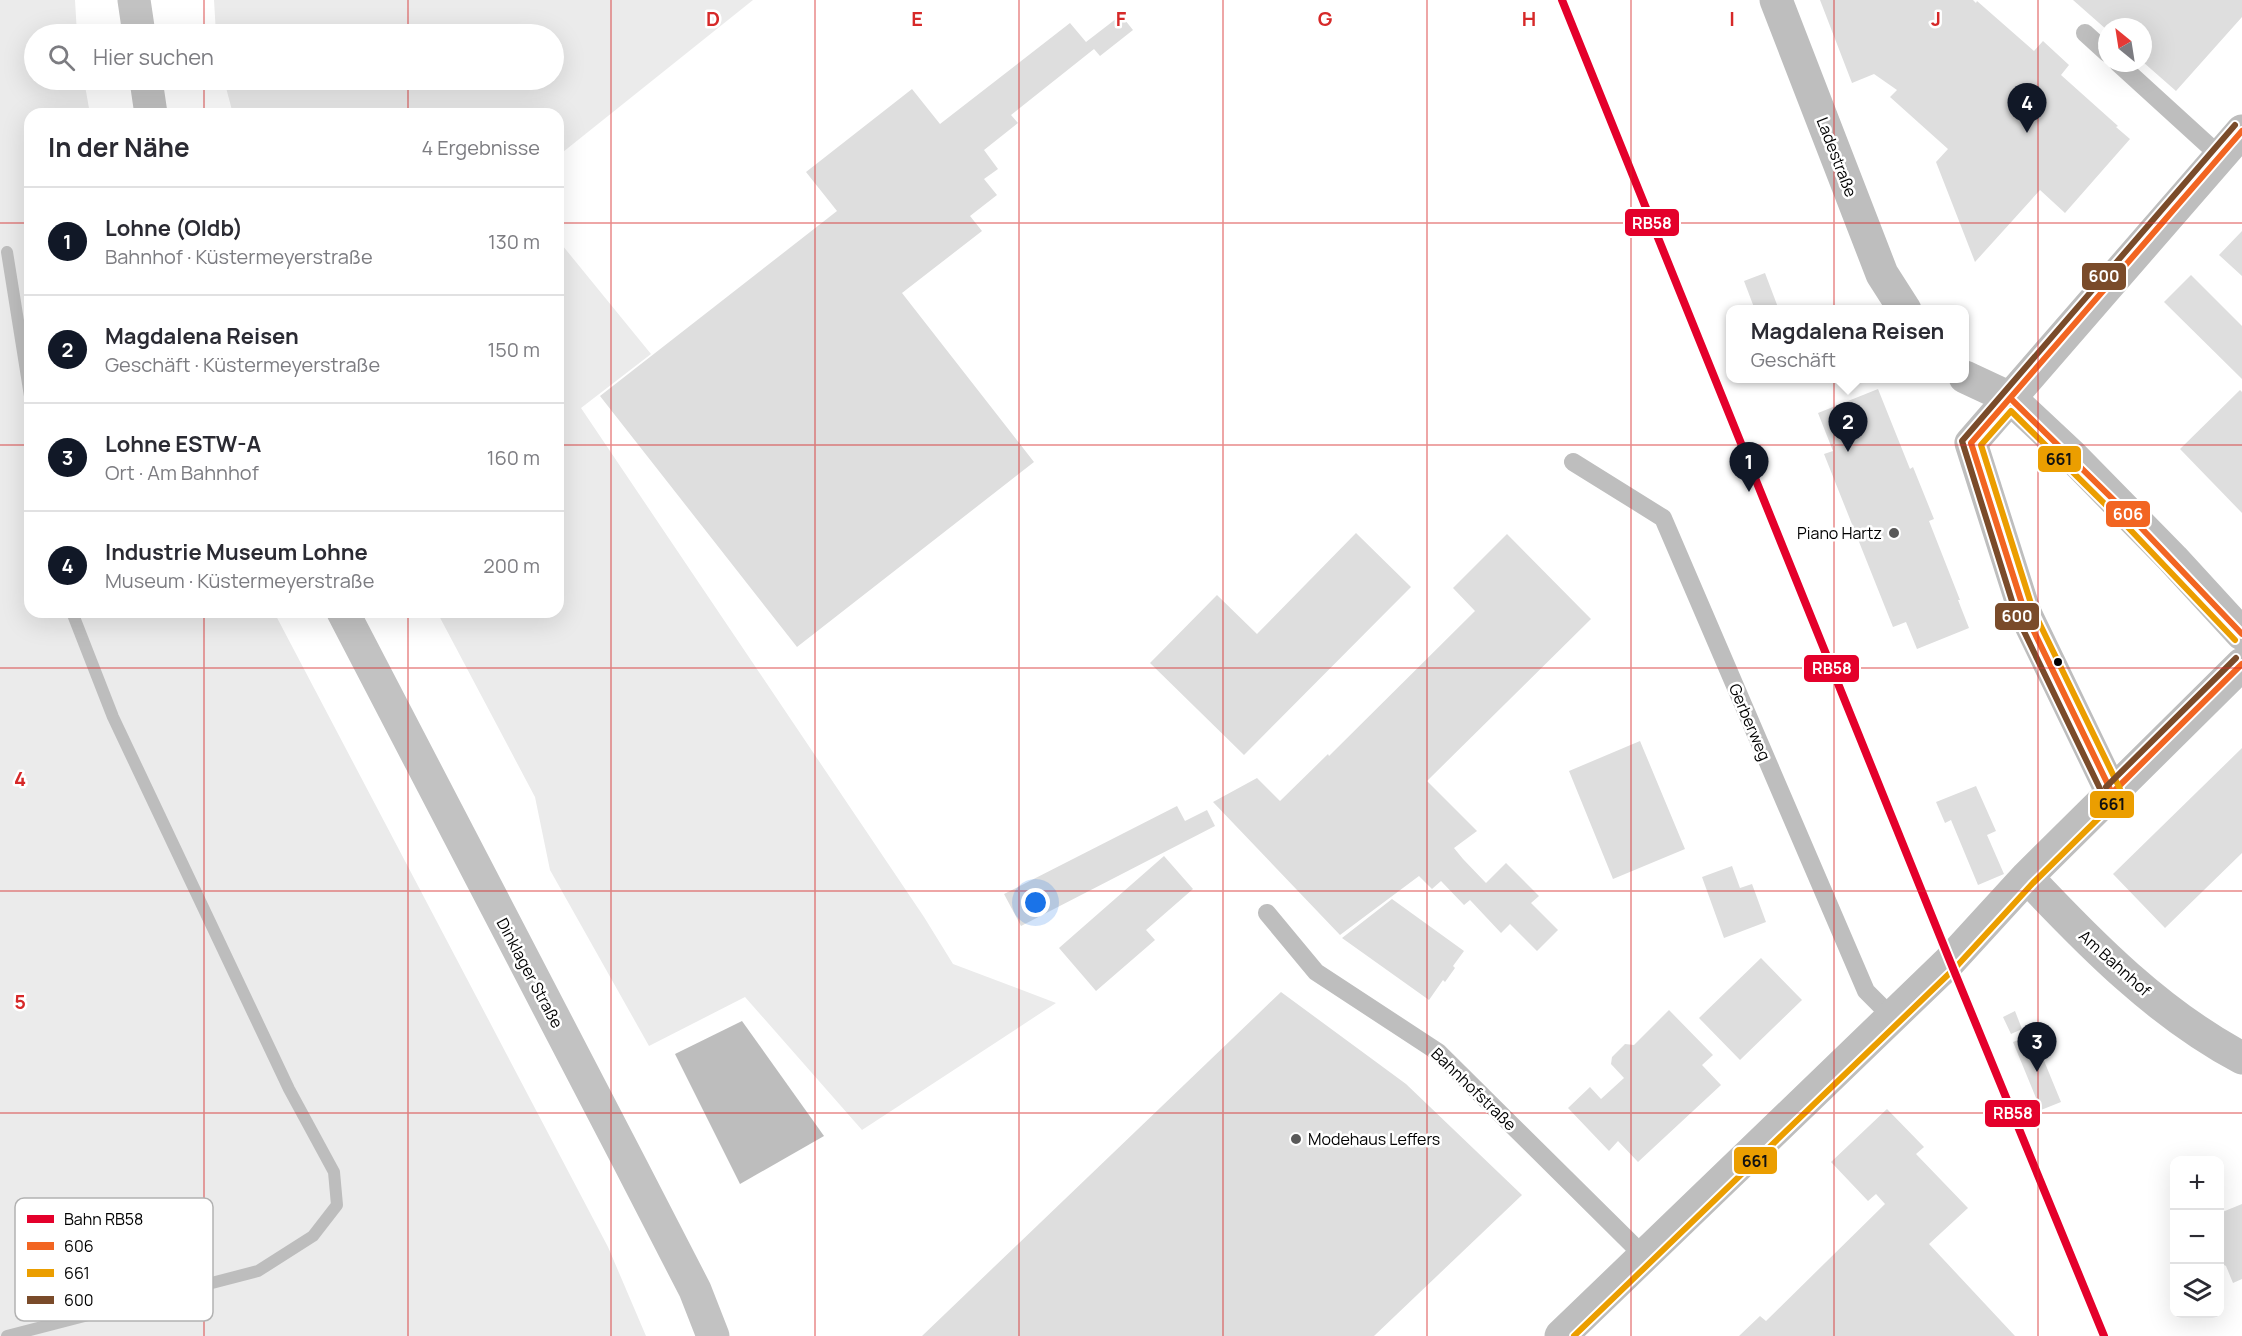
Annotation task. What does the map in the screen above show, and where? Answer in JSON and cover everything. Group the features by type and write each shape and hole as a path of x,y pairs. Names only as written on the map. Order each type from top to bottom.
{"main road":[{"path":"134,0 138,24"},
{"path":"147,90 150,108"},
{"name":"Dinklager Straße","path":"346,618 695,1290 713,1336"}],"street":[{"name":"Ladestraße","path":"1776,0 1882,274 1902,305"},
{"path":"2112,793 2025,613 1971,443 2242,131"},
{"path":"1969,379 2010,398 2071,455 2173,559 2242,634"},
{"path":"1561,1336 1950,961 2027,877 2242,664"},
{"name":"Am Bahnhof","path":"2027,877 2135,985 2224,1049 2242,1058"}],"lane":[{"path":"2085,33 2098,45"},
{"path":"2128,72 2220,156"},
{"name":"Gerberweg","path":"1573,462 1663,518 1866,991 1891,1016"},
{"name":"Bahnhofstraße","path":"1267,913 1316,972 1438,1052 1644,1256"}],"shaded area":[{"path":"0,0 75,0 76,24 24,24 24,90 86,90 89,108 24,108 24,618 277,618 608,1247 646,1336 0,1336"},
{"path":"214,0 753,0 564,151 564,108 231,108 227,90 564,90 564,24 215,24"},
{"path":"564,247 651,354 581,408 924,917 953,964 1056,1003 862,1130 745,997 649,1046 550,870 535,797 440,618 564,618"},
{"path":"742,1021 824,1136 740,1184 675,1054"}],"building":[{"path":"1820,0 1973,0 1976,3 1977,1 2034,51 2043,41 2069,65 2061,75 2130,139 2065,213 2040,190 1975,262 1936,162 1948,149 1890,97 1897,90 1874,74 1852,83"},
{"path":"2073,0 2242,0 2242,17 2176,91 2152,70 2152,18 2098,18 2098,22"},
{"path":"1121,15 1133,30 1100,56 1094,49 1011,115 1018,123 984,150 998,169 984,179 997,195 970,216 982,231 902,293 1034,462 797,647 600,396 837,211 806,172 912,89 940,124 1070,23 1086,42"},
{"path":"2242,231 2242,276 2219,255"},
{"path":"1765,273 1777,305 1753,305 1744,281"},
{"path":"2191,275 2242,326 2242,379 2164,302"},
{"name":"Piano Hartz","path":"1878,389 1910,469 1913,467 1934,519 1929,521 1969,628 1917,649 1906,622 1893,627 1824,454 1833,451 1818,413"},
{"path":"2240,390 2242,392 2242,513 2180,449"},
{"path":"1356,533 1411,587 1244,755 1150,663 1217,595 1257,634"},
{"path":"1507,534 1591,619 1427,781 1477,831 1454,848 1463,859 1486,883 1506,863 1539,896 1531,903 1558,930 1537,951 1510,924 1501,933 1470,900 1464,905 1441,881 1432,889 1419,876 1340,935 1213,802 1257,778 1280,801 1328,754 1329,756 1475,611 1453,588"},
{"path":"1640,741 1685,849 1613,879 1569,771"},
{"path":"2242,748 2242,853 2165,928 2113,874"},
{"path":"1976,786 1996,831 1987,835 2004,874 1978,885 1951,820 1945,823 1936,802"},
{"path":"1177,806 1185,821 1207,810 1215,826 1021,926 1004,894"},
{"path":"1164,856 1193,889 1146,930 1155,940 1096,991 1059,948"},
{"path":"1732,866 1740,888 1752,884 1766,922 1724,938 1702,877"},
{"path":"1392,899 1464,951 1445,982 1443,980 1429,1000 1342,938"},
{"path":"1761,958 1802,1000 1740,1060 1699,1018"},
{"name":"Modehaus Leffers","path":"1281,992 1406,1084 1522,1195 1374,1336 922,1336"},
{"path":"1669,1010 1713,1055 1702,1065 1721,1085 1638,1162 1618,1141 1609,1151 1568,1108 1590,1087 1601,1099 1624,1078 1611,1064 1612,1057 1625,1044 1634,1045"},
{"path":"2015,1011 2022,1029 2011,1034 2003,1017"},
{"path":"2033,1034 2061,1102 2041,1110 2013,1042"},
{"path":"1887,1109 1924,1147 1916,1154 1968,1208 1929,1244 2015,1336 1739,1336 1760,1316 1766,1321 1885,1204 1876,1194 1868,1201 1831,1162"},
{"path":"2242,1204 2242,1279 2233,1283 2224,1265 2224,1211"}],"waterway":[{"path":"7,252 24,358"},
{"path":"74,618 113,717 289,1089 334,1172 337,1205 313,1236 258,1271 213,1283"},
{"path":"7,1336 65,1321"}],"rail line":[{"name":"RB58","path":"1562,0 2104,1336"}],"transit line":[{"name":"600","path":"2104,797 2017,617 1962,441 2235,125"},
{"name":"606","path":"2112,793 2025,613 1971,443 2242,131"},
{"name":"606","path":"2010,398 2128,514 2242,634"},
{"name":"661","path":"1574,1336 1956,967 2033,883 2120,797 2120,789 2033,610 1981,445 2011,411 2121,520 2235,640"},
{"name":"600","path":"2106,787 2236,658"},
{"name":"606","path":"2112,793 2242,664"}],"place":[{"name":"Industrie Museum Lohne","path":"2027,133"},
{"name":"Magdalena Reisen","path":"1848,452"},
{"name":"Lohne (Oldb)","path":"1749,492"},
{"name":"Piano Hartz","path":"1894,533"},
{"name":"Lohne ESTW-A","path":"2037,1072"},
{"name":"Modehaus Leffers","path":"1296,1139"}]}
